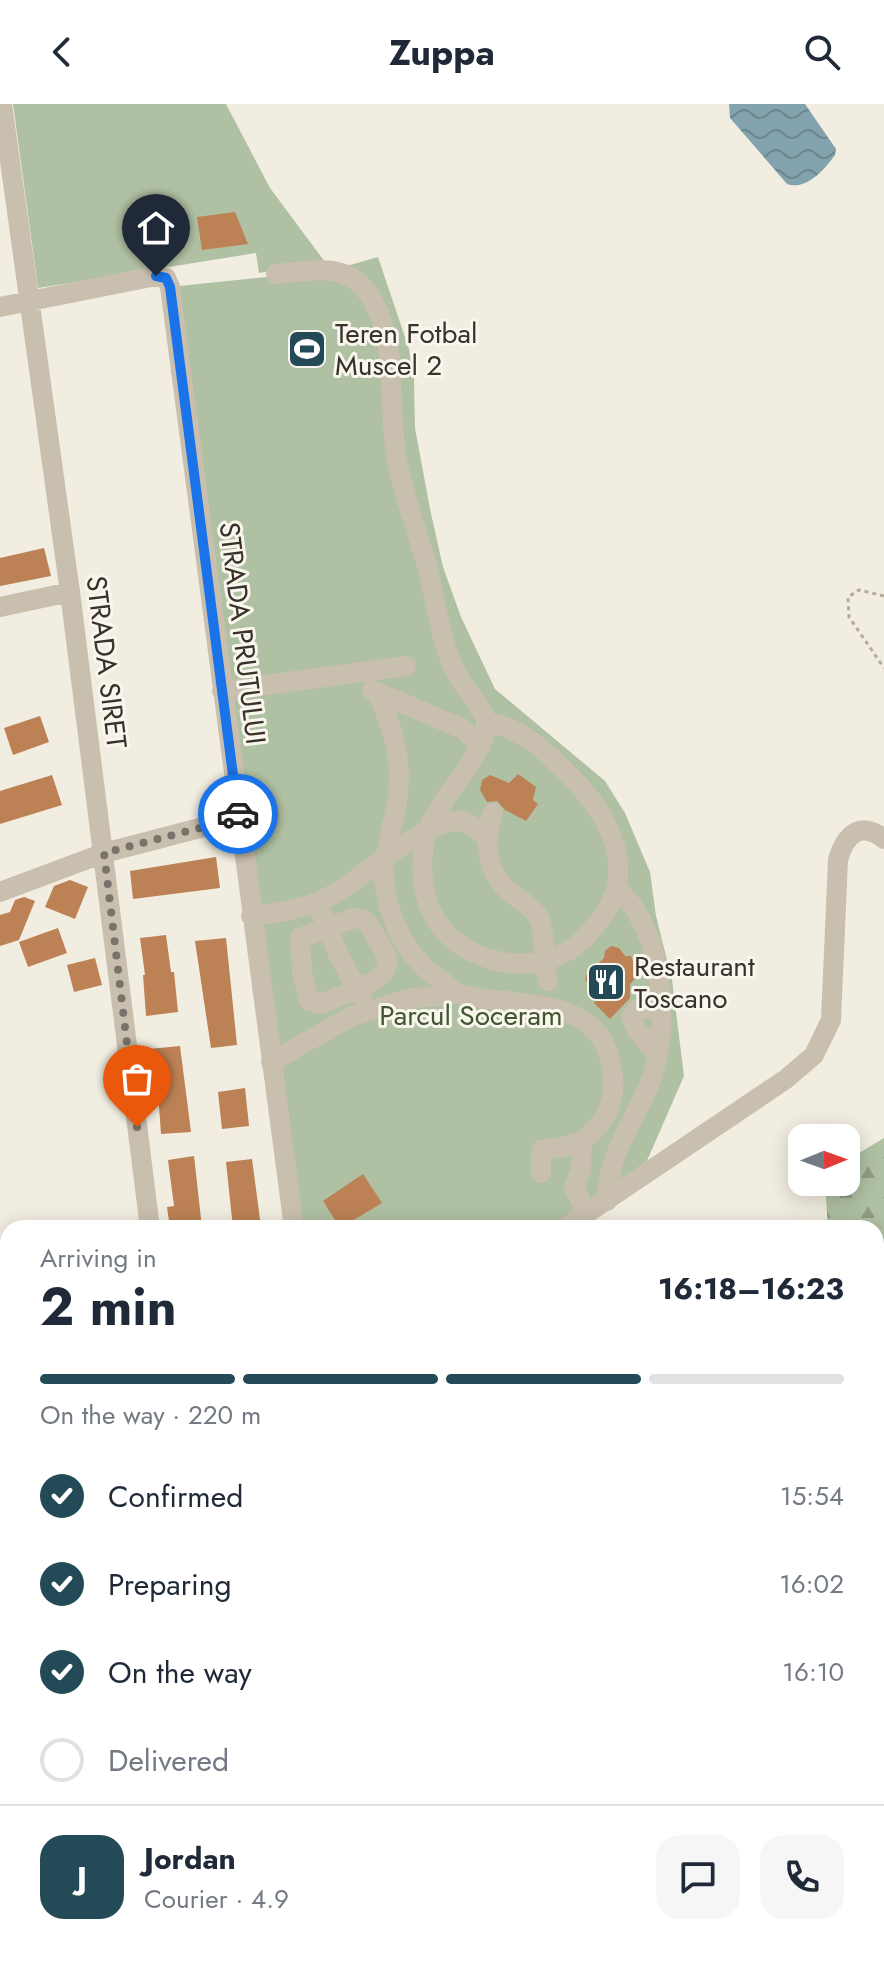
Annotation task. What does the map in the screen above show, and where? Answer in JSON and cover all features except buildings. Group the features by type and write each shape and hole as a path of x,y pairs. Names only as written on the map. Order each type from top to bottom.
{"street":[{"name":"STRADA SIRET","path":"2,104 70,592 149,1220"},
{"path":"276,274 345,272 370,296 390,352 391,425 404,496 426,562 451,662 487,723 470,767 439,806 428,831 423,851 423,885 431,911 441,928 458,946 476,956 546,970 557,970 583,956"},
{"name":"STRADA PRUTULUI","path":"31,300 156,276 166,278 170,287 293,1220"},
{"path":"0,307 31,300"},
{"path":"0,607 70,592"},
{"path":"222,691 406,666"},
{"path":"365,671 372,690 378,695 463,729 480,747"},
{"path":"378,695 387,714 401,770 398,803 384,857 385,889 390,912 403,939 425,968 446,983 450,992"},
{"path":"487,723 498,724 539,747 592,800 612,836 618,855 620,877 605,916 546,970"},
{"path":"493,813 487,838 489,859 500,883 534,910 544,934 546,970 542,1005"},
{"path":"0,892 104,853 238,818"},
{"path":"251,916 289,912 319,903 342,891 384,857 444,823 459,821 470,824 487,838"},
{"path":"578,1220 786,1079 814,1055 831,1020 838,860 842,845 849,836 862,830 875,832 884,839"},
{"path":"607,1201 612,1163 649,1085 657,1054 660,1007 659,976 653,947 631,901 617,888"},
{"path":"319,903 326,927 355,988 373,1008"},
{"path":"362,918 368,923 387,958 387,971 380,979 355,988 319,1004 309,1001 306,997 300,938 326,927 362,918"},
{"path":"271,1062 314,1036 373,1008 411,998 440,998 450,992 566,1010 596,1031 610,1059 614,1087 612,1102 607,1116 582,1141 541,1150 541,1173"},
{"path":"657,1054 636,1029 631,1017 637,1009 660,1007"},
{"path":"582,1141 581,1169 574,1187 587,1214"}],"path":[{"path":"884,596 859,590 848,597 846,608 884,668"}],"green space":[{"path":"13,104 226,104 270,188 325,262 259,273 256,253 38,288"},
{"name":"Parcul Soceram","path":"378,257 409,349 414,379 415,428 443,567 461,617 495,689 605,781 625,813 650,872 656,916 672,980 684,1076 639,1179 577,1220 294,1220 170,287 333,270"},
{"path":"884,1138 884,1220 827,1220 826,1196 860,1196 860,1153"}],"water":[{"path":"729,104 805,104 836,149 835,155 808,182 787,184 730,118"}],"way so far":[{"path":"137,1127 104,853 238,818 238,814"}],"place":[{"name":"Teren Fotbal Muscel 2","path":"307,349"},
{"name":"Restaurant Toscano","path":"606,982"}],"route":[{"path":"156,276 166,278 170,287 238,814"}]}
